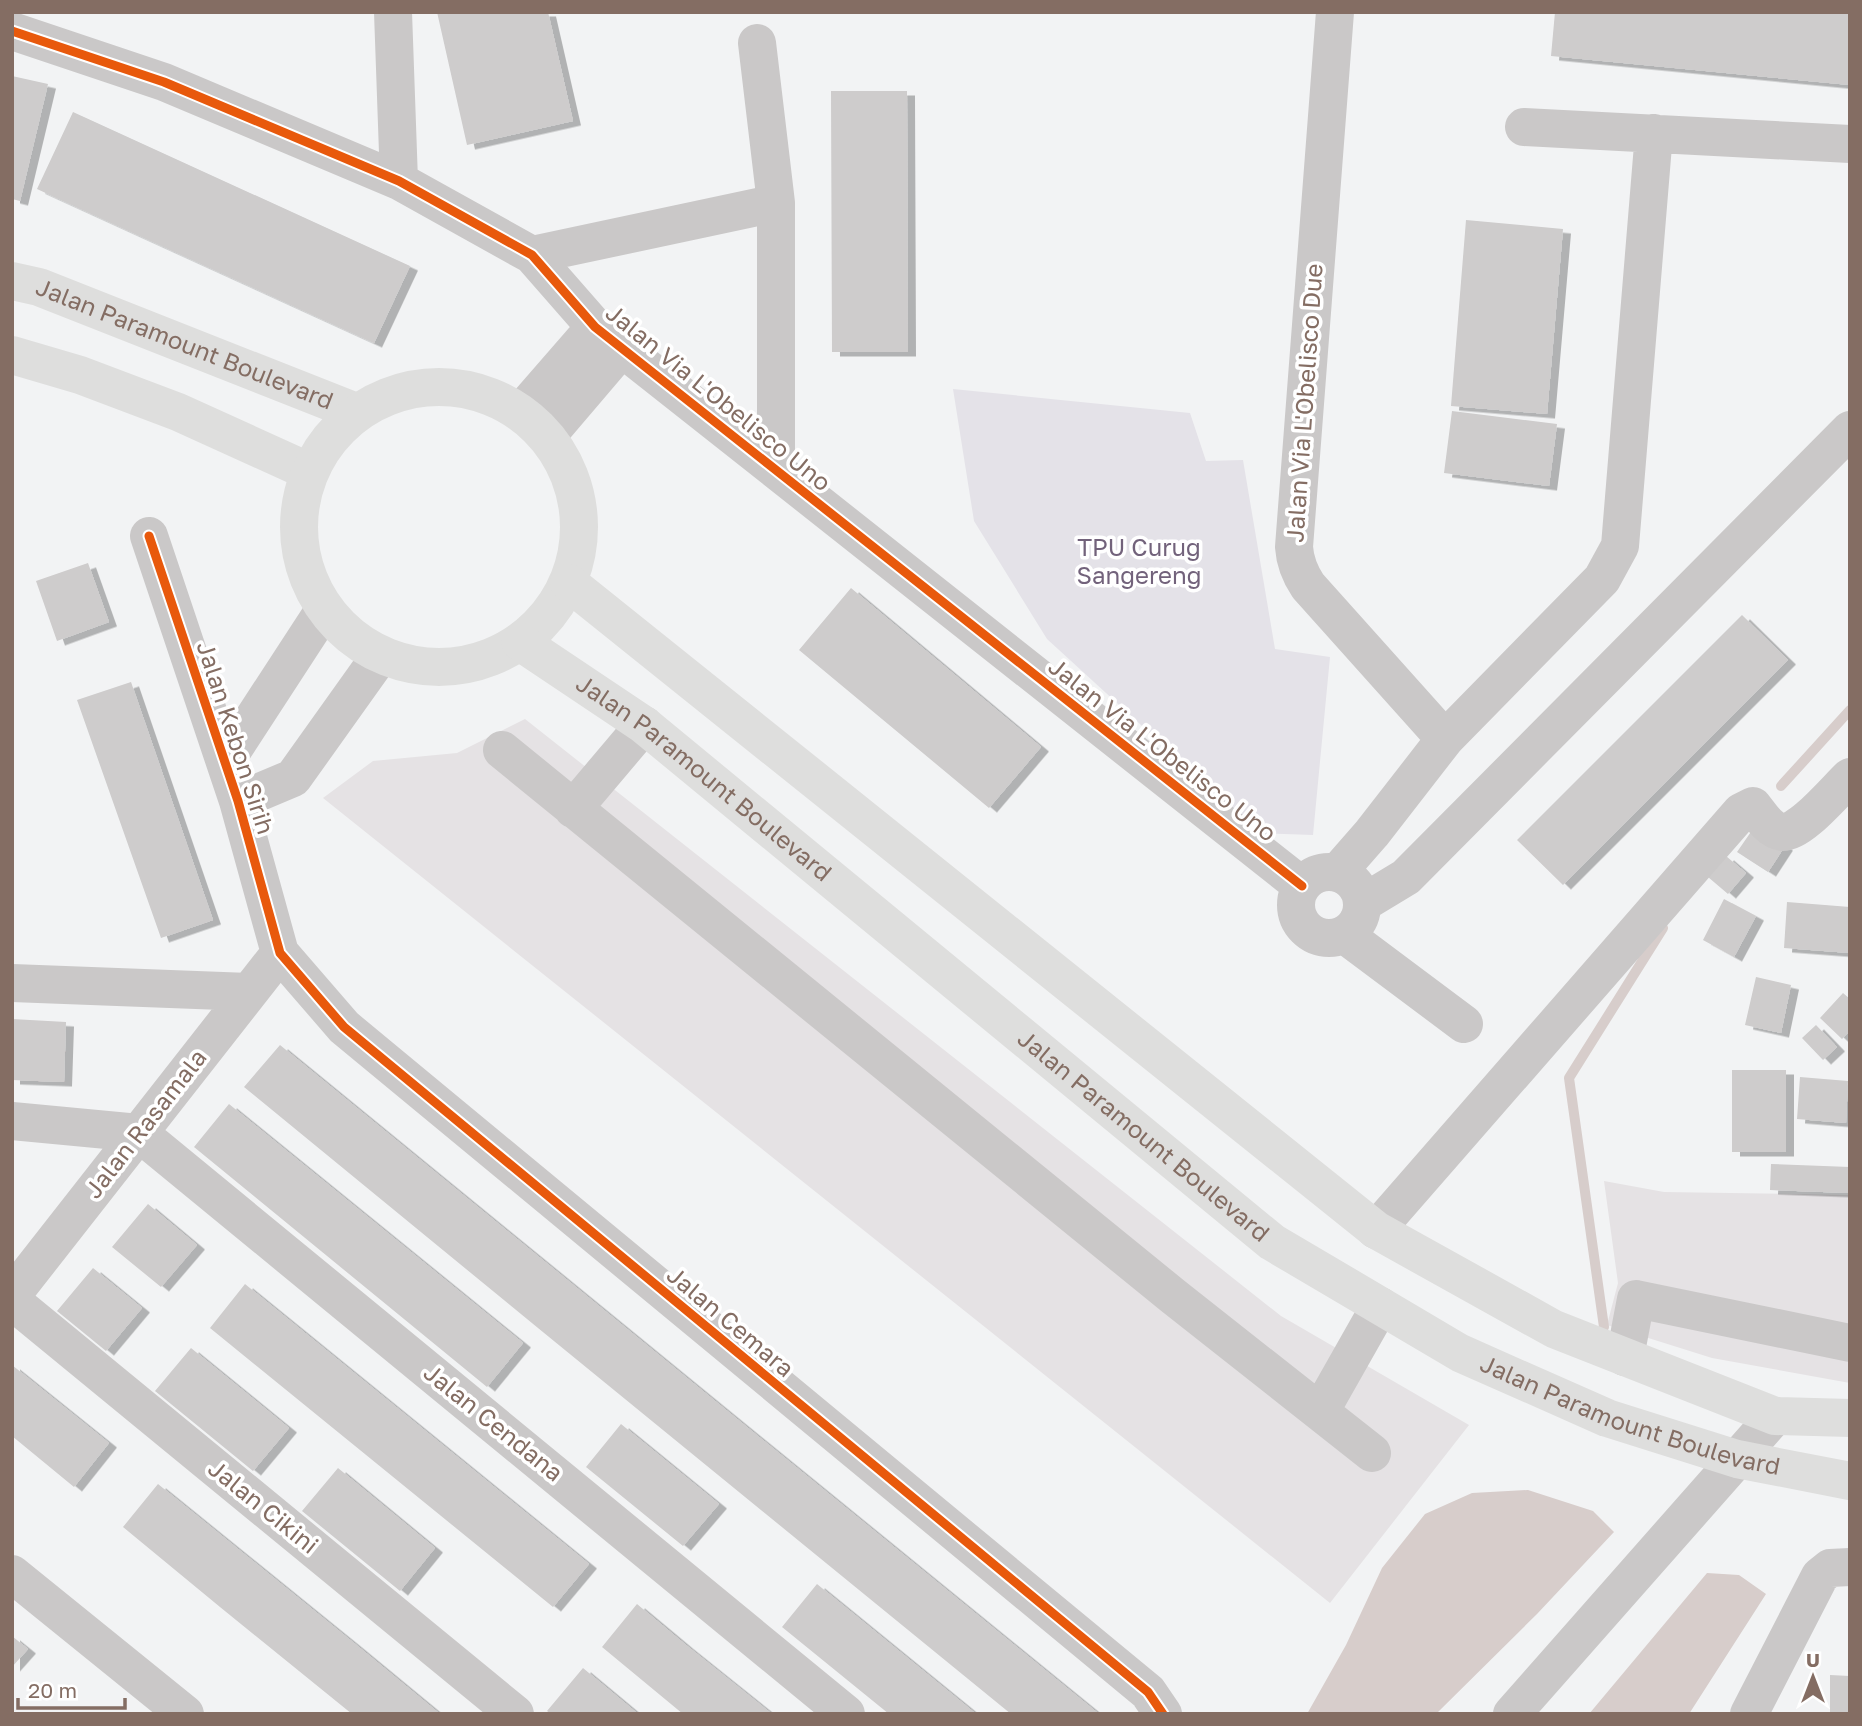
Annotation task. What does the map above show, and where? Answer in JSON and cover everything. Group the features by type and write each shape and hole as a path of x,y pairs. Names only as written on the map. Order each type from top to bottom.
{"main road":[{"name":"Jalan Paramount Boulevard","path":"12,281 39,287 356,412"},
{"path":"12,355 80,375 178,412 308,471"},
{"path":"438,386 482,393 534,424 568,469 579,507 579,546 569,583 548,616 520,642 476,663 428,667 380,656 349,636 324,610 303,567 298,518 308,471 328,439 356,412 395,393 438,386"},
{"name":"Jalan Paramount Boulevard","path":"569,583 1376,1230 1554,1329 1775,1416 1850,1418"},
{"name":"Jalan Paramount Boulevard","path":"520,642 644,725 1272,1242 1461,1353 1607,1418 1737,1460 1850,1481"}],"street":[{"path":"393,12 399,181"},
{"name":"Jalan Via L'Obelisco Due","path":"1335,12 1295,557 1308,586 1445,739"},
{"name":"Jalan Via L'Obelisco Uno","path":"12,31 164,82 399,181 532,255 608,337 1302,886"},
{"name":"Jalan Via L'Obelisco Uno","path":"757,43 776,202 776,470"},
{"path":"1524,127 1850,144"},
{"path":"1337,873 1372,833 1445,739 1602,579 1620,546 1654,133"},
{"path":"532,255 776,202"},
{"path":"534,424 608,337"},
{"path":"1464,1024 1354,919 1355,884 1337,873 1318,874 1302,886 1297,896 1298,917 1312,934 1323,938 1354,919 1406,877 1850,430"},
{"name":"Jalan Kebon Sirih","path":"149,536 238,801 280,953"},
{"path":"225,762 324,610"},
{"path":"238,801 293,778 380,656"},
{"path":"573,809 644,725"},
{"path":"502,750 1163,1287 1372,1453"},
{"path":"1376,1230 1741,812 1754,806 1772,828 1782,832 1795,830 1850,777"},
{"name":"Jalan Rasamala","path":"12,1295 280,953"},
{"name":"Jalan Cemara","path":"280,953 344,1027 1148,1692 1163,1714"},
{"path":"12,983 249,992"},
{"path":"12,1121 139,1133"},
{"name":"Jalan Cendana","path":"139,1133 846,1714"},
{"path":"1625,1357 1636,1299 1850,1343"},
{"name":"Jalan Cikini","path":"12,1301 515,1714"},
{"path":"1320,1412 1380,1306"},
{"path":"1513,1714 1775,1416"},
{"path":"1749,1714 1814,1585 1820,1576 1840,1567"},
{"path":"12,1574 185,1714"}],"shaded area":[{"path":"525,719 1281,1316 1469,1425 1330,1603 323,798 373,761 457,753"},
{"path":"1604,1181 1664,1192 1850,1195 1850,1383 1712,1358 1607,1325 1618,1283"},
{"path":"1528,1490 1593,1511 1614,1532 1537,1614 1436,1714 1307,1714 1346,1645 1382,1568 1425,1514 1472,1493"},
{"path":"1707,1573 1739,1575 1766,1594 1689,1714 1589,1714"}],"green space":[{"name":"TPU Curug Sangereng","path":"953,389 1190,413 1206,461 1243,460 1275,649 1330,657 1313,835 1259,833 1047,639 974,521"}],"building":[{"path":"437,12 548,12 573,121 467,145"},
{"path":"1555,12 1850,12 1850,85 1551,56"},
{"path":"12,76 48,84 20,201 12,199"},
{"path":"831,91 907,91 908,352 832,352"},
{"path":"73,112 410,266 374,343 37,189"},
{"path":"1466,220 1563,229 1547,414 1451,406"},
{"path":"1452,411 1557,424 1549,486 1444,473"},
{"path":"88,563 109,622 57,641 36,581"},
{"path":"851,588 1041,747 989,808 799,650"},
{"path":"1742,615 1788,660 1563,885 1517,840"},
{"path":"131,682 213,920 161,938 77,700"},
{"path":"1755,826 1785,846 1768,872 1737,852"},
{"path":"1726,856 1746,873 1728,894 1708,877"},
{"path":"1724,899 1756,916 1734,957 1703,940"},
{"path":"1787,902 1850,907 1850,953 1784,948"},
{"path":"1756,977 1791,985 1781,1033 1745,1025"},
{"path":"1843,993 1850,999 1850,1031 1842,1039 1820,1018"},
{"path":"12,1019 66,1022 64,1082 12,1080"},
{"path":"1816,1025 1837,1047 1823,1060 1802,1038"},
{"path":"280,1045 1099,1714 1011,1714 538,1328 244,1087"},
{"path":"1732,1070 1786,1070 1786,1152 1732,1152"},
{"path":"1800,1077 1848,1081 1846,1123 1797,1119"},
{"path":"229,1104 523,1343 487,1387 194,1147"},
{"path":"1771,1164 1850,1167 1849,1193 1770,1190"},
{"path":"148,1204 197,1245 161,1287 112,1247"},
{"path":"93,1268 142,1308 106,1351 57,1311"},
{"path":"245,1284 589,1564 553,1607 210,1328"},
{"path":"191,1348 289,1428 253,1471 155,1391"},
{"path":"12,1365 109,1443 74,1487 12,1436"},
{"path":"621,1424 719,1504 683,1546 586,1467"},
{"path":"338,1468 435,1548 400,1591 302,1511"},
{"path":"158,1484 440,1714 352,1714 220,1607 123,1527"},
{"path":"817,1584 976,1714 889,1714 782,1627"},
{"path":"637,1604 772,1714 683,1714 602,1647"},
{"path":"12,1636 28,1649 12,1667"},
{"path":"583,1668 638,1714 551,1714 547,1711"},
{"path":"1830,1675 1850,1676 1850,1714 1830,1714"}],"waterway":[{"path":"1781,786 1850,710"},
{"path":"1604,1327 1569,1078 1663,928"}],"cycle path":[{"path":"12,31 164,82 399,181 532,255 595,327 1302,886"},
{"path":"149,536 238,801 280,953 344,1027 1148,1692 1163,1714"}]}
